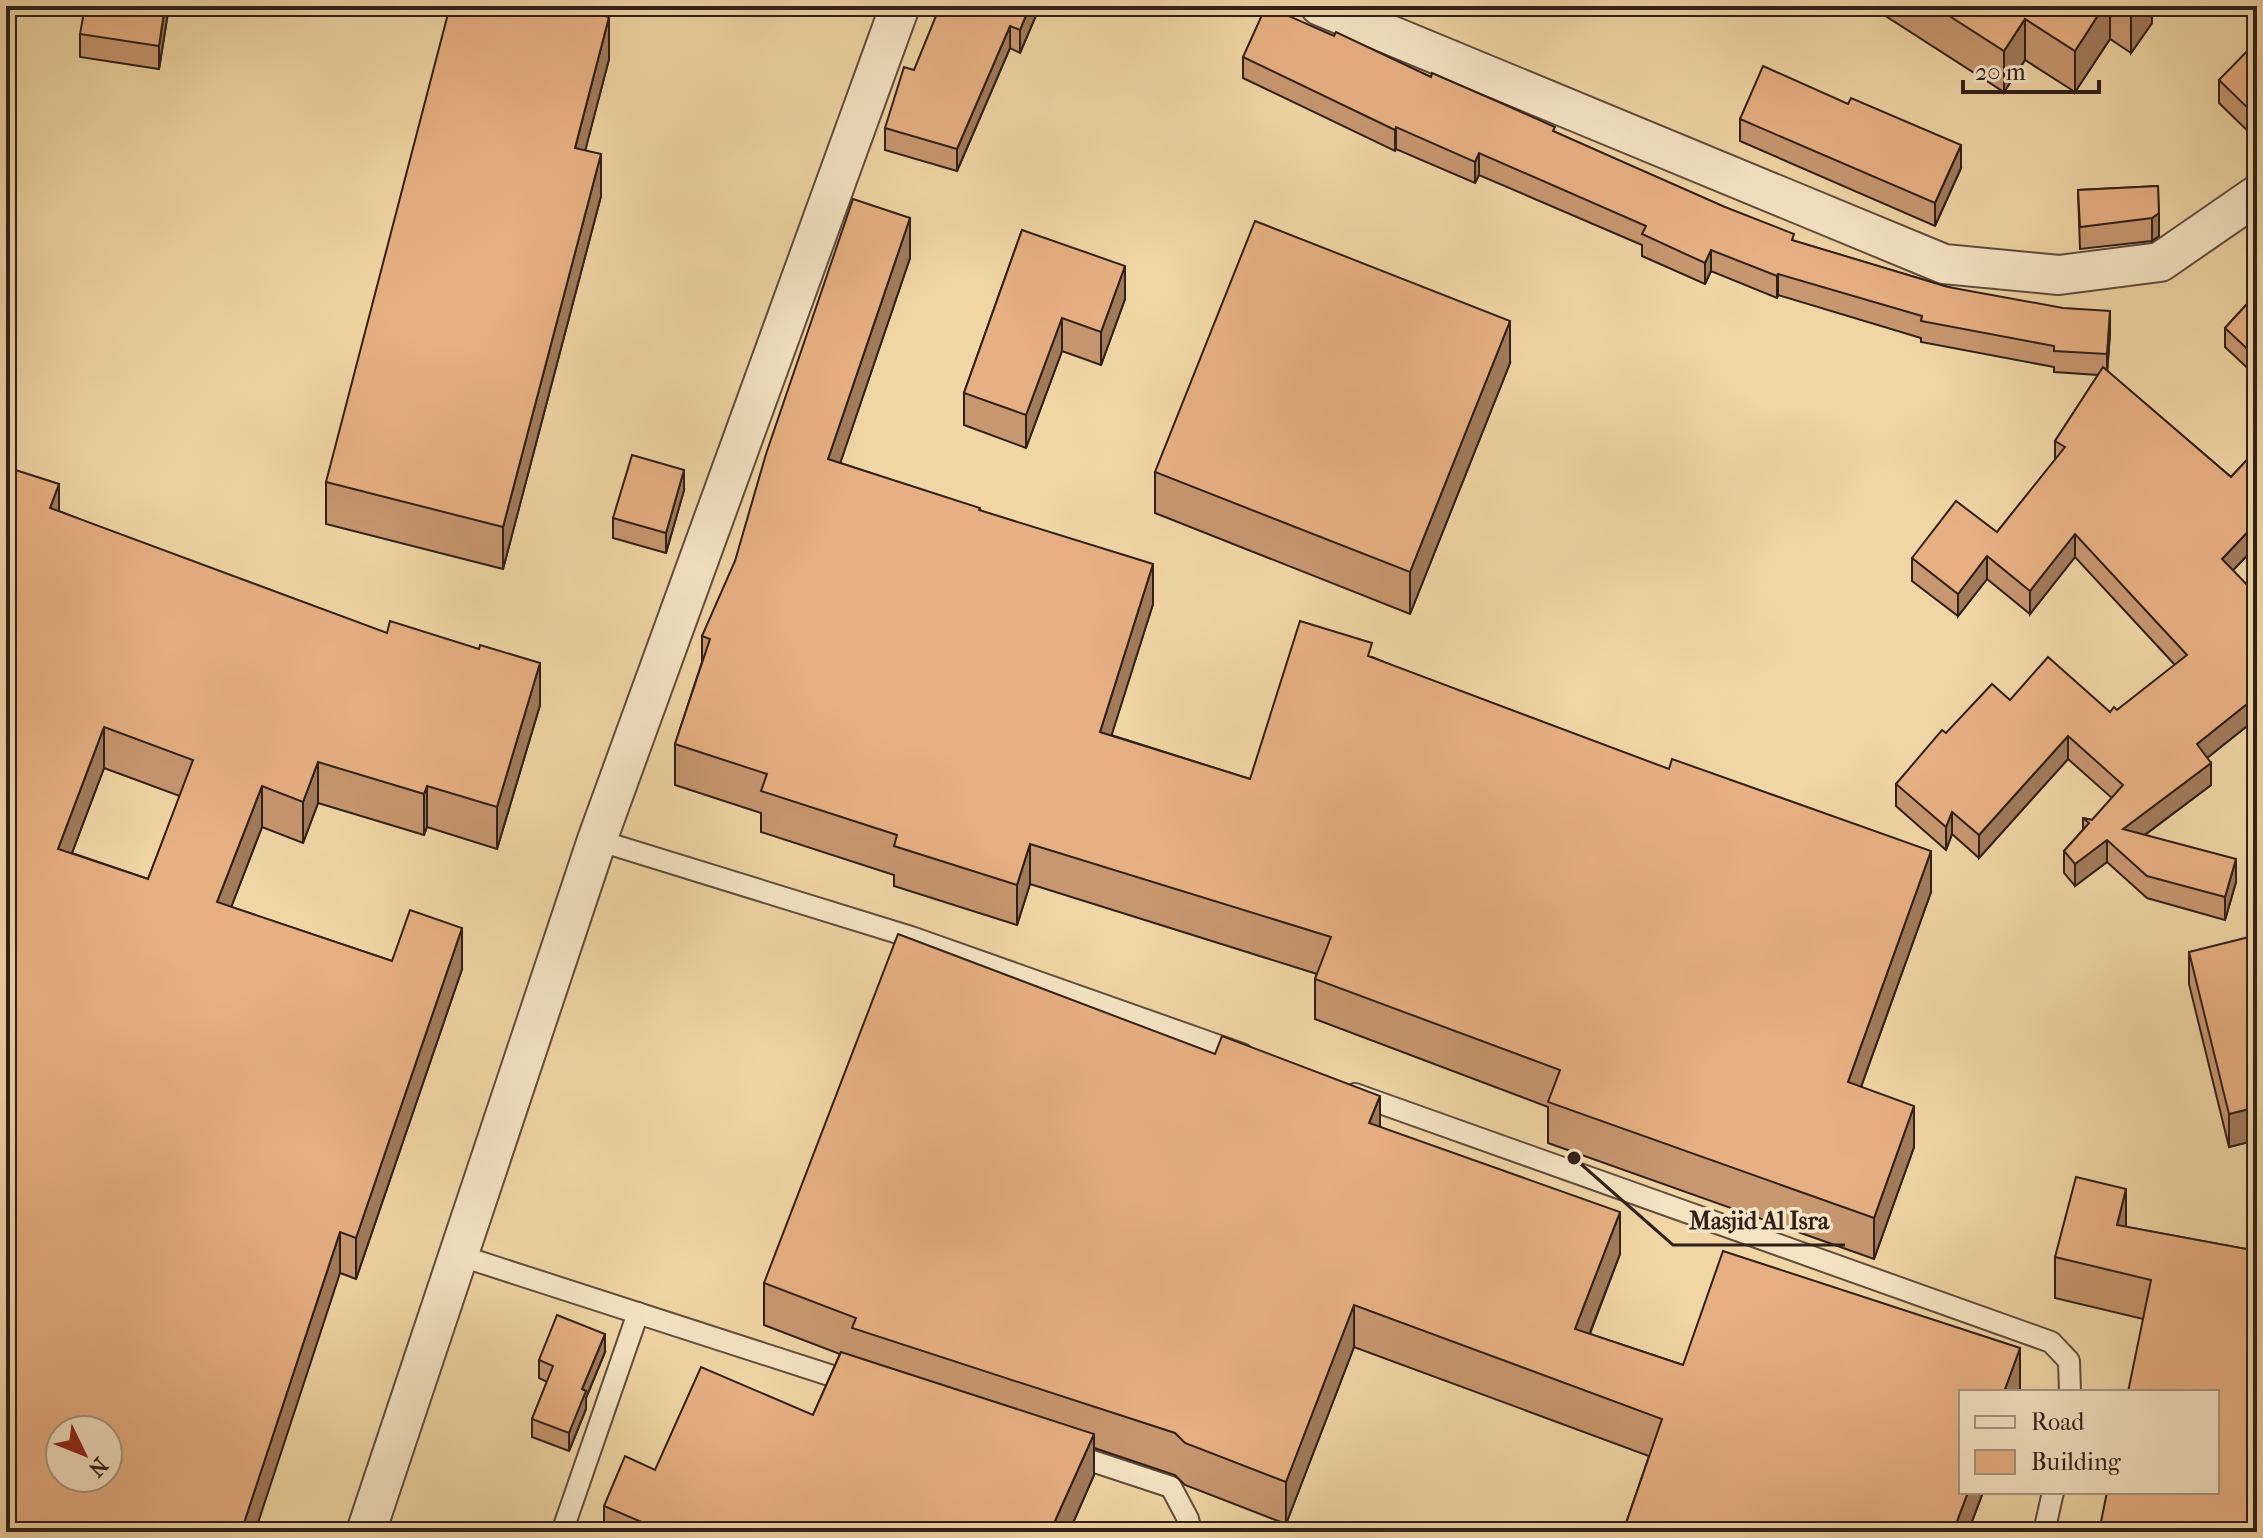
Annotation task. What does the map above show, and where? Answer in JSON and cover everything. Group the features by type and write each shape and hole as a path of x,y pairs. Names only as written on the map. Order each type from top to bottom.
{"street":[{"path":"366,1532 597,840 900,6"},
{"path":"1320,6 1944,264 2059,275 2160,262 2257,195"}],"lane":[{"path":"597,840 911,937 1254,1058"},
{"path":"1343,1089 2051,1342 2069,1361 2070,1390"},
{"path":"458,1255 875,1390"},
{"path":"562,1532 638,1313"},
{"path":"1052,1448 1171,1487 1188,1519 1191,1532"},
{"path":"2044,1532 2053,1494"}],"building":[{"path":"85,6 165,6 159,46 80,34"},
{"path":"450,6 567,6 609,17 575,148 601,154 503,527 326,482"},
{"path":"940,6 1030,6 1020,30 1010,26 957,149 885,128 904,67 914,70"},
{"path":"1266,6 1334,36 1336,32 1431,77 1432,73 1555,127 1553,131 1794,234 1792,240 1948,287 2063,308 2110,311 2107,354 2054,351 2054,346 1921,321 1922,316 1777,276 1711,250 1705,263 1642,234 1646,226 1479,153 1475,162 1396,127 1395,130 1243,57"},
{"path":"1934,6 2104,6 2075,51 2025,19 2004,51"},
{"path":"2255,43 2257,45 2257,117 2219,80"},
{"path":"1763,66 1848,104 1851,98 1961,145 1935,203 1740,119"},
{"path":"2158,186 2159,213 2152,218 2080,227 2078,190"},
{"path":"853,199 910,218 828,459 1153,564 1100,732 1250,779 1300,621 1372,643 1368,656 1669,769 1672,759 1931,851 1848,1082 1914,1106 1874,1218 1548,1102 1560,1070 1315,979 1331,937 1030,844 1017,885 894,846 897,835 761,791 767,774 675,744 710,639 702,636 735,561 766,454"},
{"path":"1255,221 1510,321 1410,572 1155,472"},
{"path":"1022,230 1125,266 1101,332 1062,318 1026,415 964,393"},
{"path":"2257,293 2257,358 2225,328"},
{"path":"2103,367 2231,477 2257,449 2257,522 2222,559 2257,595 2257,696 2197,744 2211,763 2123,829 2236,859 2225,897 2147,876 2107,840 2075,864 2064,851 2089,823 2083,818 2092,820 2123,785 2068,736 1979,835 1952,812 1946,827 1896,784 1942,730 1946,733 1992,684 2010,700 2048,657 2110,712 2114,707 2117,710 2187,655 2075,534 2030,591 1987,556 1958,594 1912,558 1956,501 1997,532 2065,447 2055,441"},
{"path":"632,455 684,470 666,533 613,518"},
{"path":"6,467 59,484 50,508 387,633 390,621 479,649 480,645 540,663 497,807 427,786 424,794 318,762 303,802 262,786 217,902 392,961 410,910 462,928 356,1238 340,1232 241,1532 6,1532","holes":["104,727 193,760 148,879 58,849"]},
{"path":"898,934 1215,1054 1222,1036 1380,1096 1369,1123 1620,1212 1575,1329 1683,1365 1723,1251 2020,1348 2005,1390 1959,1390 1959,1494 1967,1494 1953,1532 1623,1532 1662,1419 1354,1305 1286,1482 1185,1443 1175,1433 852,1328 856,1318 764,1283"},
{"path":"2249,937 2257,968 2257,1107 2229,1114 2189,952"},
{"path":"2076,1177 2126,1189 2117,1225 2257,1251 2257,1532 2099,1532 2107,1494 2219,1494 2219,1390 2128,1390 2151,1280 2055,1257"},
{"path":"557,1315 605,1334 582,1389 586,1391 569,1433 532,1419 553,1366 539,1360"},
{"path":"841,1352 1094,1434 1050,1532 665,1532 604,1506 625,1456 655,1470 701,1367 813,1415"}],"place":[{"name":"Masjid Al Isra","path":"1574,1158"}]}
